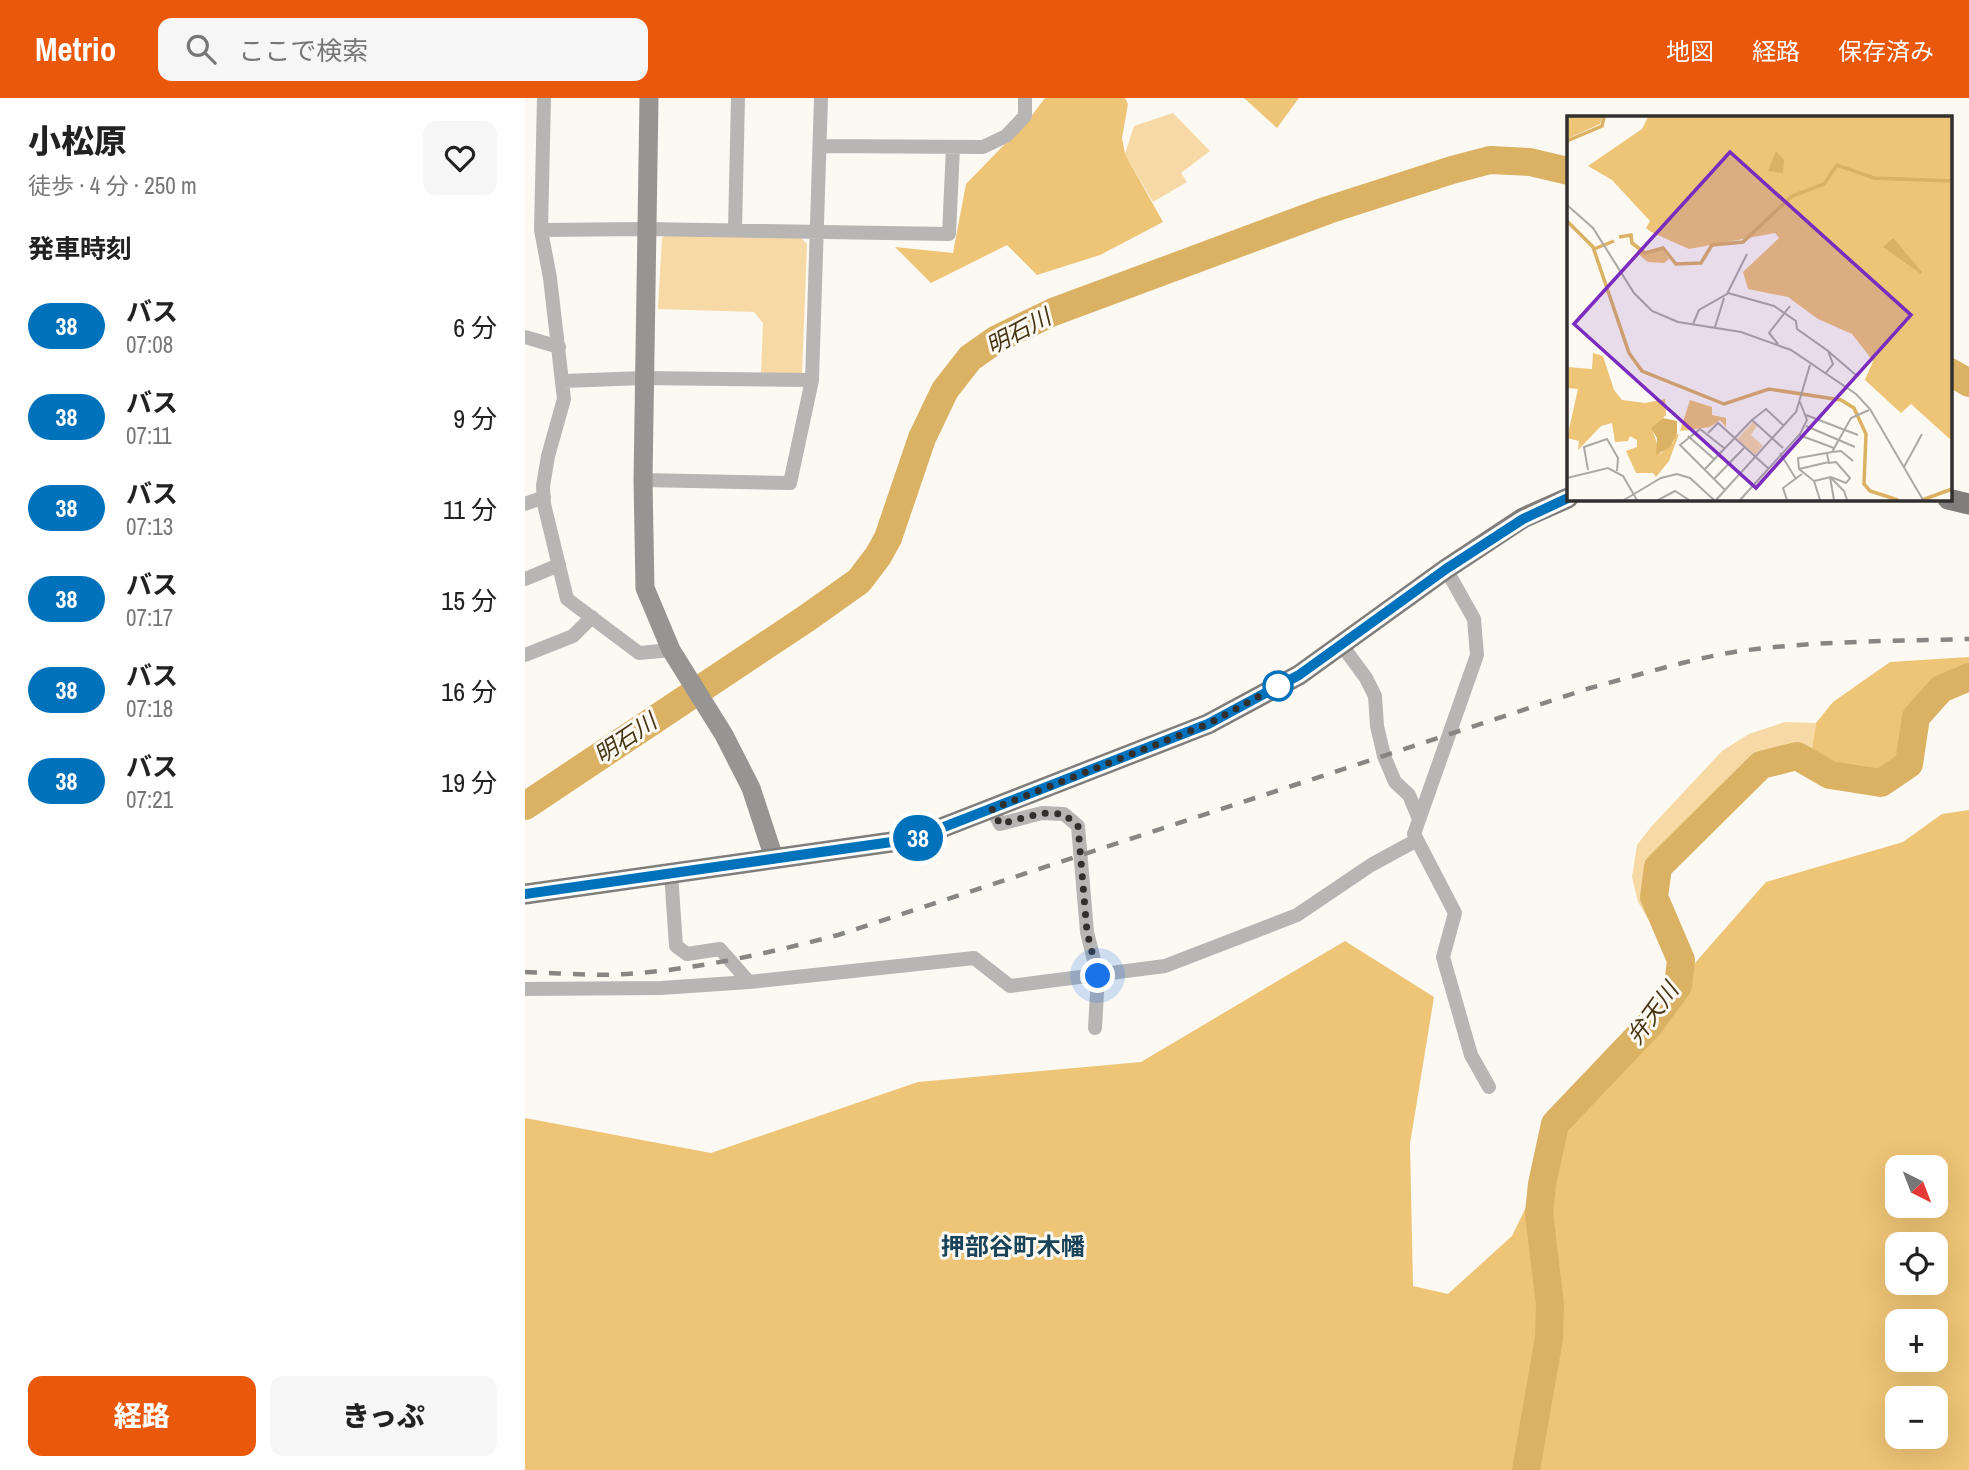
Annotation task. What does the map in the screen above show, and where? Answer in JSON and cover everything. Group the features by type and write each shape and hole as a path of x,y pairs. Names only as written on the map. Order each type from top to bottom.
{"main road":[{"path":"525,894 913,839 1208,724 1299,675 1446,569 1523,519 1567,498"},
{"path":"1951,500 1969,504"}],"street":[{"path":"544,98 541,230 550,278 564,399 548,456 544,497 559,565 567,599 639,653 671,650"},
{"path":"649,98 645,229 645,588 671,650 724,735 751,788 774,858"},
{"path":"735,230 738,98"},
{"path":"643,480 790,483 812,380 821,98"},
{"path":"821,146 983,147 1006,136 1025,116 1025,98"},
{"path":"541,230 949,234 953,147"},
{"path":"525,337 559,347"},
{"path":"563,381 644,378 812,380"},
{"path":"525,504 544,497"},
{"path":"525,579 559,565"},
{"path":"1446,569 1474,619 1477,655 1414,834 1455,913 1443,957 1471,1055 1489,1087"},
{"path":"525,655 573,636 591,617"},
{"path":"1341,645 1366,678 1375,696 1377,726 1384,756 1395,782 1409,795 1419,819"},
{"path":"992,809 1000,824 1042,813 1064,814 1078,826 1087,932 1098,976 1095,1028"},
{"path":"525,989 661,988 749,982 974,958 1010,986 1165,966 1297,915 1371,865 1417,840"},
{"path":"671,873 676,946 687,954 720,949 749,982"}],"shaded area":[{"path":"1045,98 1125,98 1128,104 1122,138 1125,154 1163,222 1100,255 1037,275 1007,245 931,283 895,247 953,253 966,184 1030,118"},
{"path":"1244,98 1299,98 1277,128"},
{"path":"1173,113 1210,151 1181,173 1187,182 1153,202 1125,154 1134,126"},
{"path":"668,232 801,238 807,244 802,375 761,373 763,323 754,312 658,309 662,238"},
{"path":"1969,657 1969,668 1932,683 1911,717 1905,753 1882,774 1838,771 1811,755 1816,723 1833,702 1890,662"},
{"path":"1785,722 1816,723 1811,755 1789,749 1743,768 1670,841 1651,875 1649,898 1669,940 1663,944 1638,902 1632,877 1637,845 1722,751 1749,734"},
{"path":"1969,810 1969,1470 525,1470 525,1118 711,1153 918,1082 1141,1062 1345,941 1434,997 1410,1144 1413,1286 1448,1294 1512,1236 1582,1092 1766,882 1903,842 1942,814"}],"waterway":[{"name":"明石川","path":"525,806 859,581 888,538 922,438 945,390 970,358 997,339 1053,312 1328,210 1452,170 1490,160 1530,162 1567,171"},
{"name":"明石川","path":"1951,373 1969,383"},
{"name":"弁天川","path":"1526,1470 1549,1338 1550,1305 1539,1213 1542,1184 1555,1124 1650,1024 1678,986 1681,960 1654,897 1658,867 1761,765 1797,756 1830,775 1881,783 1909,764 1916,717 1941,689 1969,677"}],"railway":[{"path":"525,972 602,975 654,972 734,959 838,935 1590,688 1702,658 1797,645 1969,639"}],"bus line":[{"name":"38","path":"525,894 913,839 1208,724 1299,675 1446,569 1523,519 1567,498"}],"district":[{"name":"押部谷町木幡","path":"1013,1246"}],"route":[{"path":"1098,976 1087,932 1078,826 1064,814 1042,813 1000,824 992,809 1208,724 1278,686"}]}
